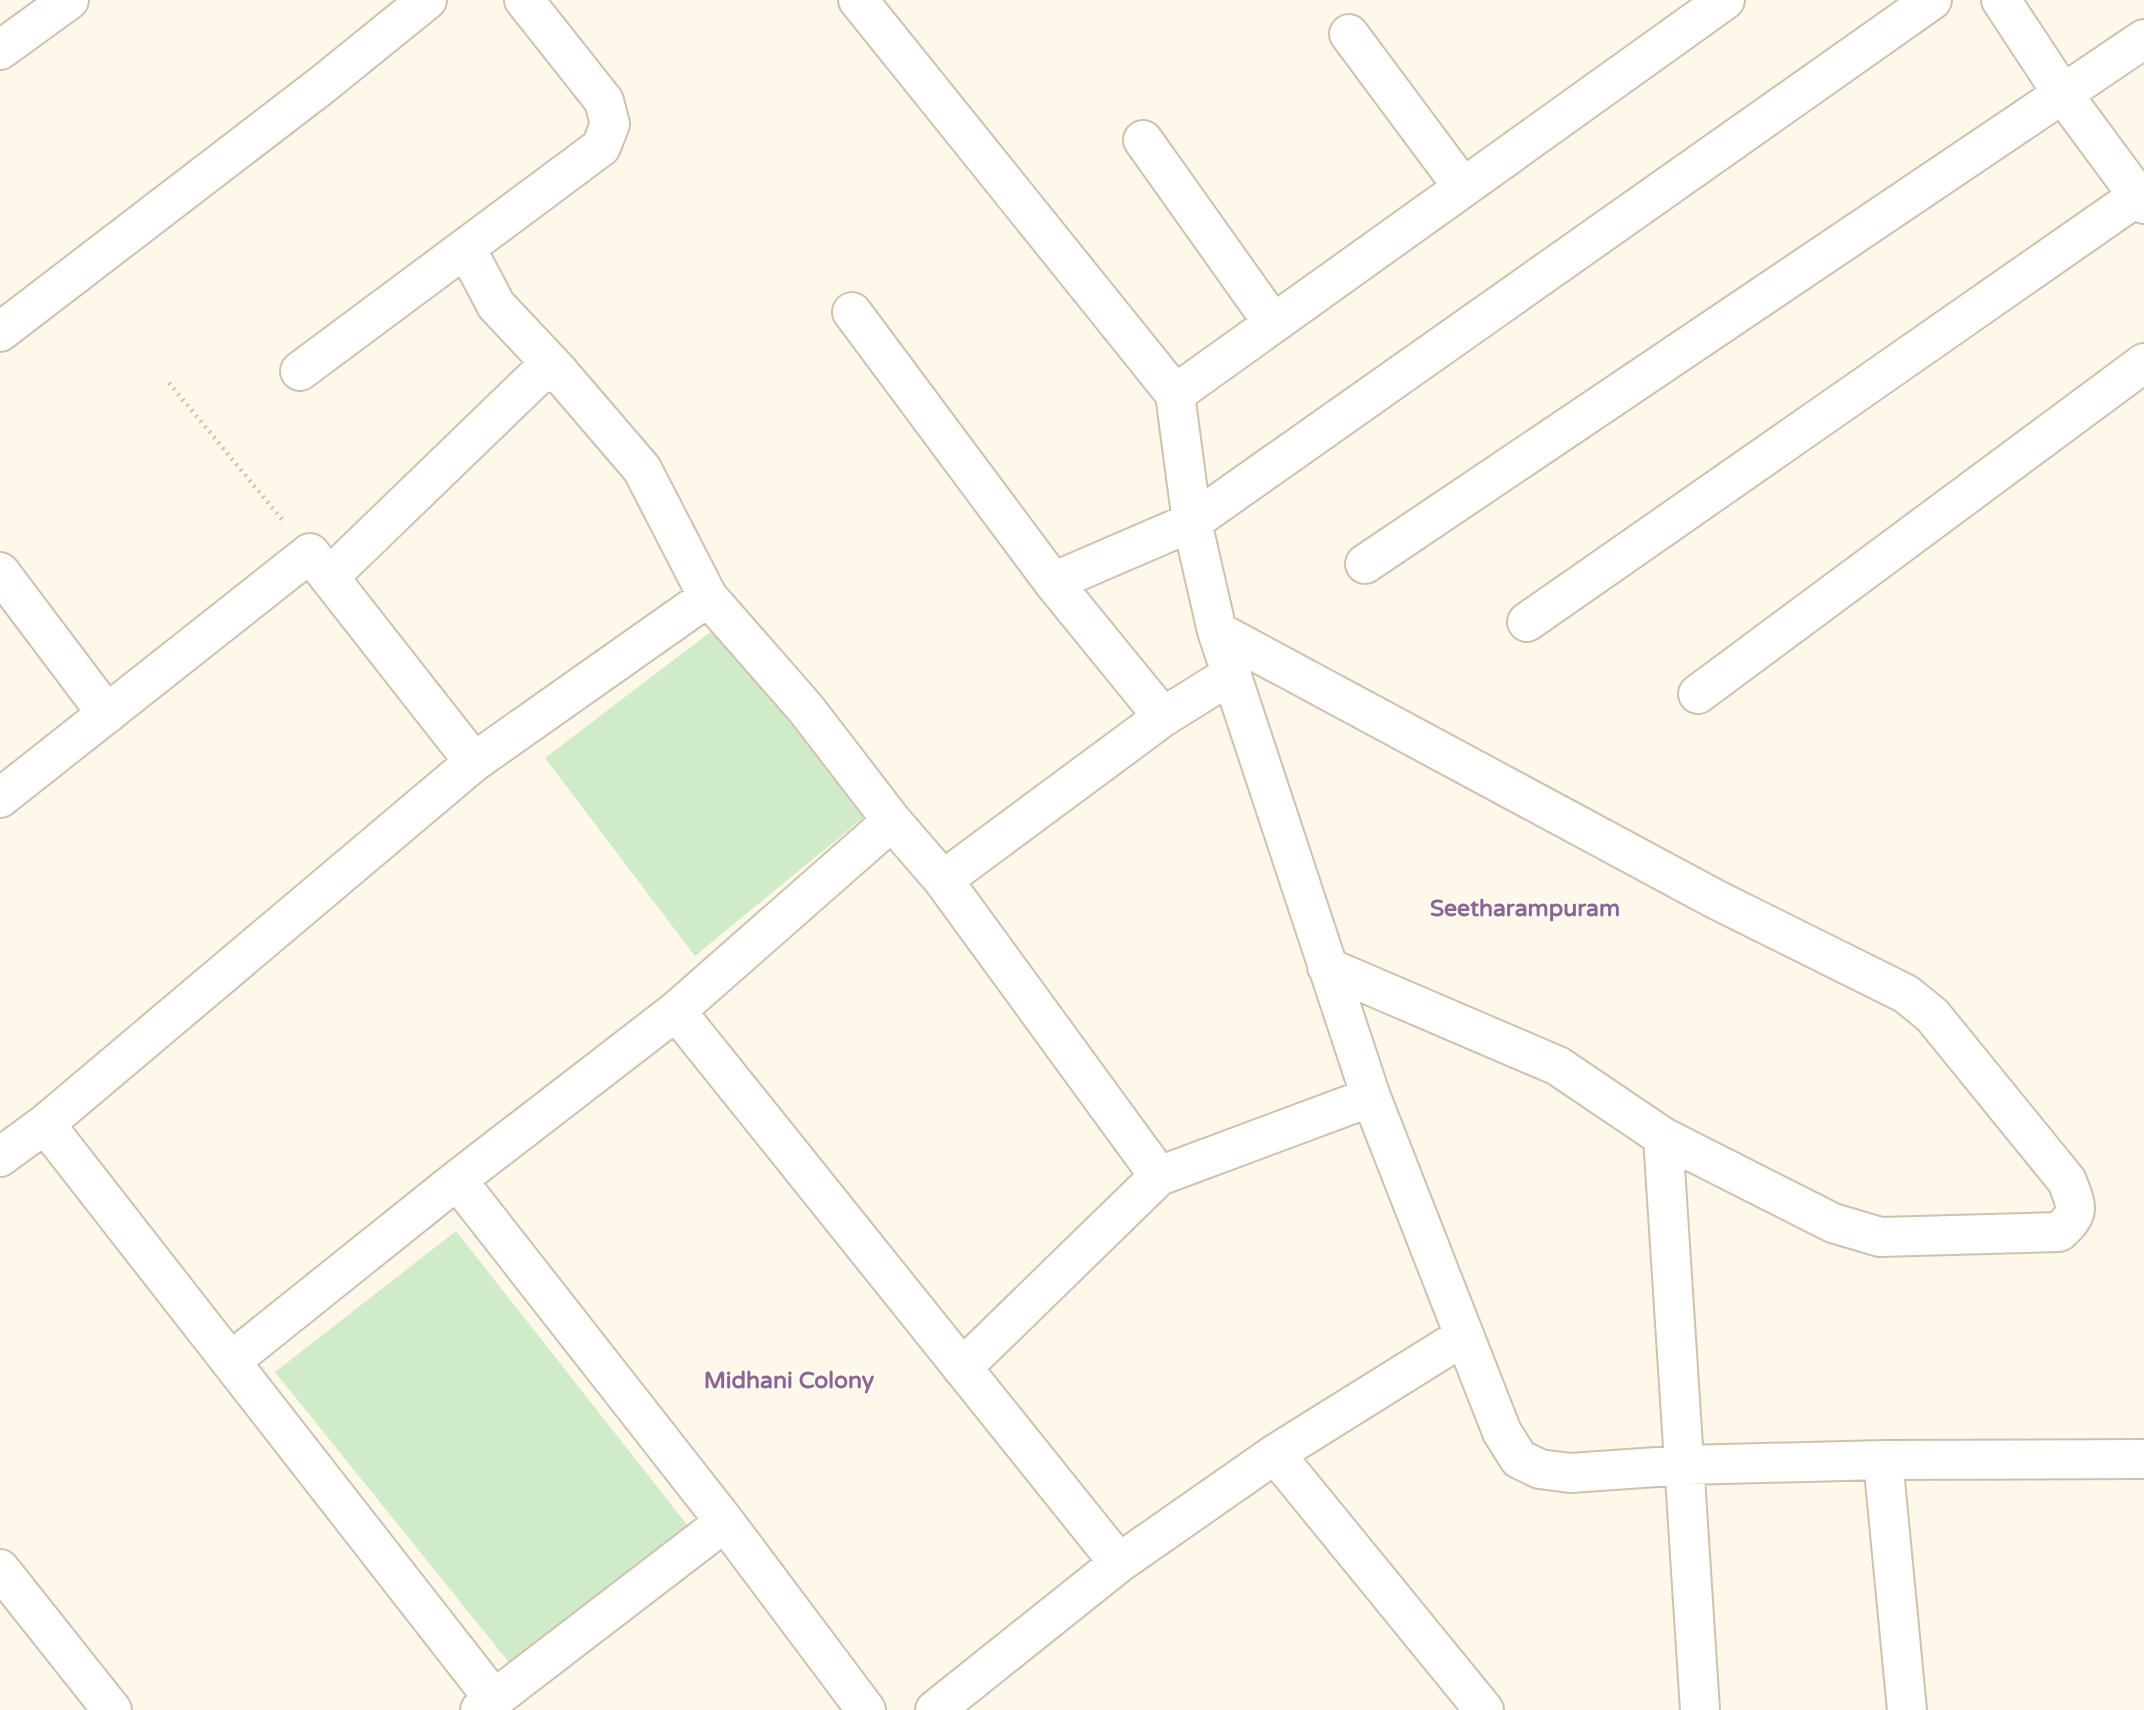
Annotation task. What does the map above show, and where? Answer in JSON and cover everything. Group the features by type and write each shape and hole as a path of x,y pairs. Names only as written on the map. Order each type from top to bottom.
{"street":[{"path":"0,50 69,0"},
{"path":"0,332 322,85 427,0"},
{"path":"300,371 601,147 610,124 604,101 524,0"},
{"path":"858,0 1175,394 1192,522 1217,631 1371,1097 1502,1432 1518,1459 1540,1469 1570,1473 1686,1465 1883,1460 2144,1459"},
{"path":"1175,394 1725,0"},
{"path":"1053,582 1192,522 1932,0"},
{"path":"1527,622 2141,200 2062,93 2001,0"},
{"path":"1349,34 1462,186"},
{"path":"1364,564 2144,38"},
{"path":"1143,140 1273,323"},
{"path":"466,248 496,305 558,370 642,469 708,597 806,709 892,821 943,880 1159,1176"},
{"path":"852,312 1053,582 1163,717"},
{"path":"1698,694 2144,363"},
{"path":"0,798 107,714 320,565 540,373 558,370"},
{"path":"320,565 474,762"},
{"path":"0,572 107,714"},
{"path":"0,1157 45,1124 474,762 708,597"},
{"path":"1217,631 1715,899 1906,994 1932,1016 2067,1181 2077,1207 2074,1219 2059,1232 1880,1237 1833,1223 1663,1137 1558,1066 1328,967"},
{"path":"943,880 1163,717 1232,674"},
{"path":"231,1361 457,1180 676,1011 892,821"},
{"path":"676,1011 1119,1563"},
{"path":"962,1368 1159,1176 1371,1097"},
{"path":"45,1124 231,1361 487,1704 725,1522"},
{"path":"1663,1137 1700,1710"},
{"path":"457,1180 725,1522 866,1710"},
{"path":"935,1710 1119,1563 1275,1454 1464,1336"},
{"path":"1275,1454 1471,1706"},
{"path":"1883,1460 1907,1710"},
{"path":"0,1569 112,1710"}],"path":[{"path":"169,383 320,565"}],"green space":[{"path":"717,627 863,818 695,956 545,758"},
{"path":"456,1231 699,1540 524,1681 275,1372"}],"district":[{"name":"Seetharampuram","path":"1525,908"},
{"name":"Midhani Colony","path":"789,1380"}]}
